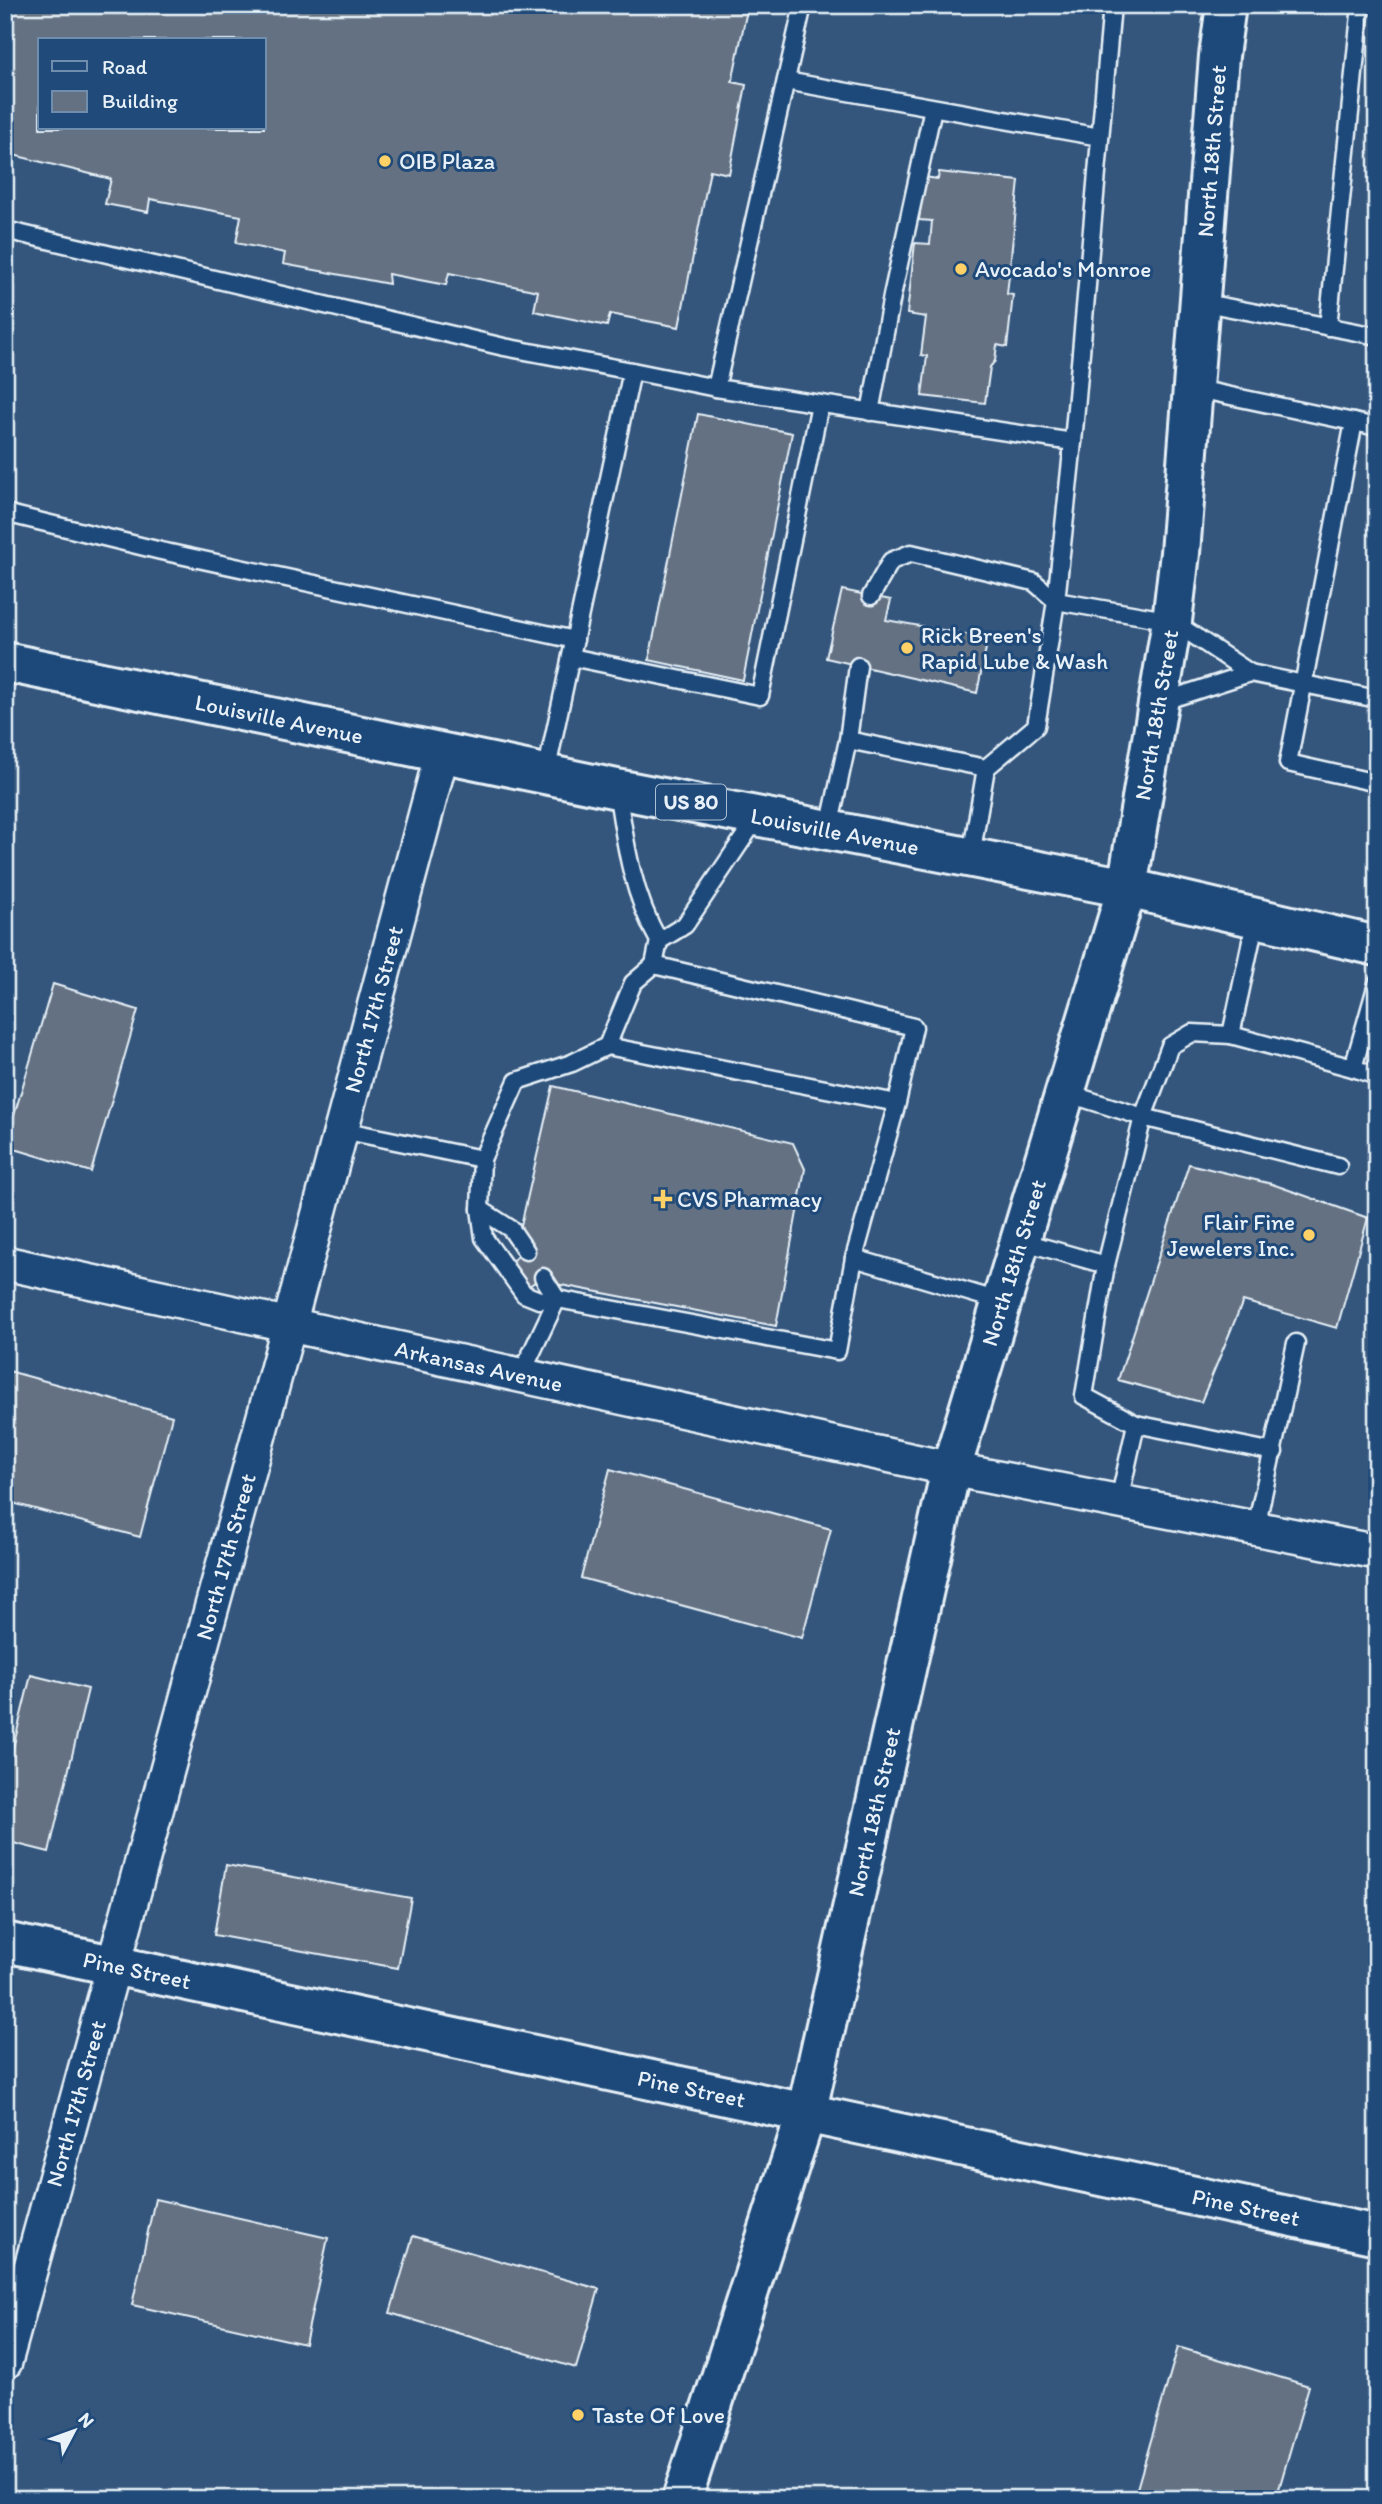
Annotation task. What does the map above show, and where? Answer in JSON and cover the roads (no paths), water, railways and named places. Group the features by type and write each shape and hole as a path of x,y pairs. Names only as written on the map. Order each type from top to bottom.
{"main road":[{"name":"North 18th Street","path":"682,2499 806,2114 951,1469 1127,888 1172,621 1180,553 1219,56 1226,5"},
{"name":"Louisville Avenue","path":"5,662 617,789 758,814 1127,888 1377,946"},
{"name":"Pine Street","path":"5,1942 1377,2235"}],"street":[{"name":"North 17th Street","path":"5,2362 342,1130 442,753"},
{"name":"Arkansas Avenue","path":"5,1263 951,1469 1377,1552"}],"lane":[{"path":"716,388 803,5"},
{"path":"971,856 986,768 1036,726 1056,601 1073,442 1112,5"},
{"path":"1328,327 1361,5"},
{"path":"786,81 1100,137"},
{"path":"870,412 933,108"},
{"path":"5,230 504,346 716,388 1073,442"},
{"path":"1199,302 1377,336"},
{"path":"546,773 632,371"},
{"path":"1193,388 1377,427"},
{"path":"571,657 760,696 820,404"},
{"path":"1354,422 1288,763 1377,783"},
{"path":"5,513 160,551 575,640"},
{"path":"871,596 891,561 911,553 1034,582 1056,601 1172,621 1250,673 1377,699"},
{"path":"830,828 848,740 858,666"},
{"path":"1158,703 1250,673"},
{"path":"848,740 986,768"},
{"path":"607,1046 633,983 654,965 659,941 645,917 626,853 617,789"},
{"path":"659,941 685,925 758,814"},
{"path":"1231,1035 1256,918"},
{"path":"654,965 914,1027 897,1103 854,1258 837,1351 557,1299 539,1300 524,1294 484,1238 480,1209 482,1159 517,1081 572,1063 607,1046 897,1103"},
{"path":"1353,1068 1377,984"},
{"path":"1274,1452 1136,1424 1084,1396 1106,1265 1143,1117 1170,1046 1192,1033 1231,1035 1377,1076"},
{"path":"1066,1093 1143,1117 1338,1166"},
{"path":"342,1130 482,1159"},
{"path":"480,1209 511,1229 526,1251"},
{"path":"1021,1241 1106,1265"},
{"path":"854,1258 1002,1302"},
{"path":"542,1277 557,1299"},
{"path":"521,1375 557,1299"},
{"path":"1256,1527 1296,1343"},
{"path":"1119,1501 1136,1424"}],"place":[{"name":"OIB Plaza","path":"385,161"},
{"name":"Avocado's Monroe","path":"961,269"},
{"name":"Rick Breen's Rapid Lube & Wash","path":"907,648"},
{"name":"CVS Pharmacy","path":"663,1199"},
{"name":"Flair Fine Jewelers Inc.","path":"1309,1235"},
{"name":"Taste Of Love","path":"578,2415"}]}
